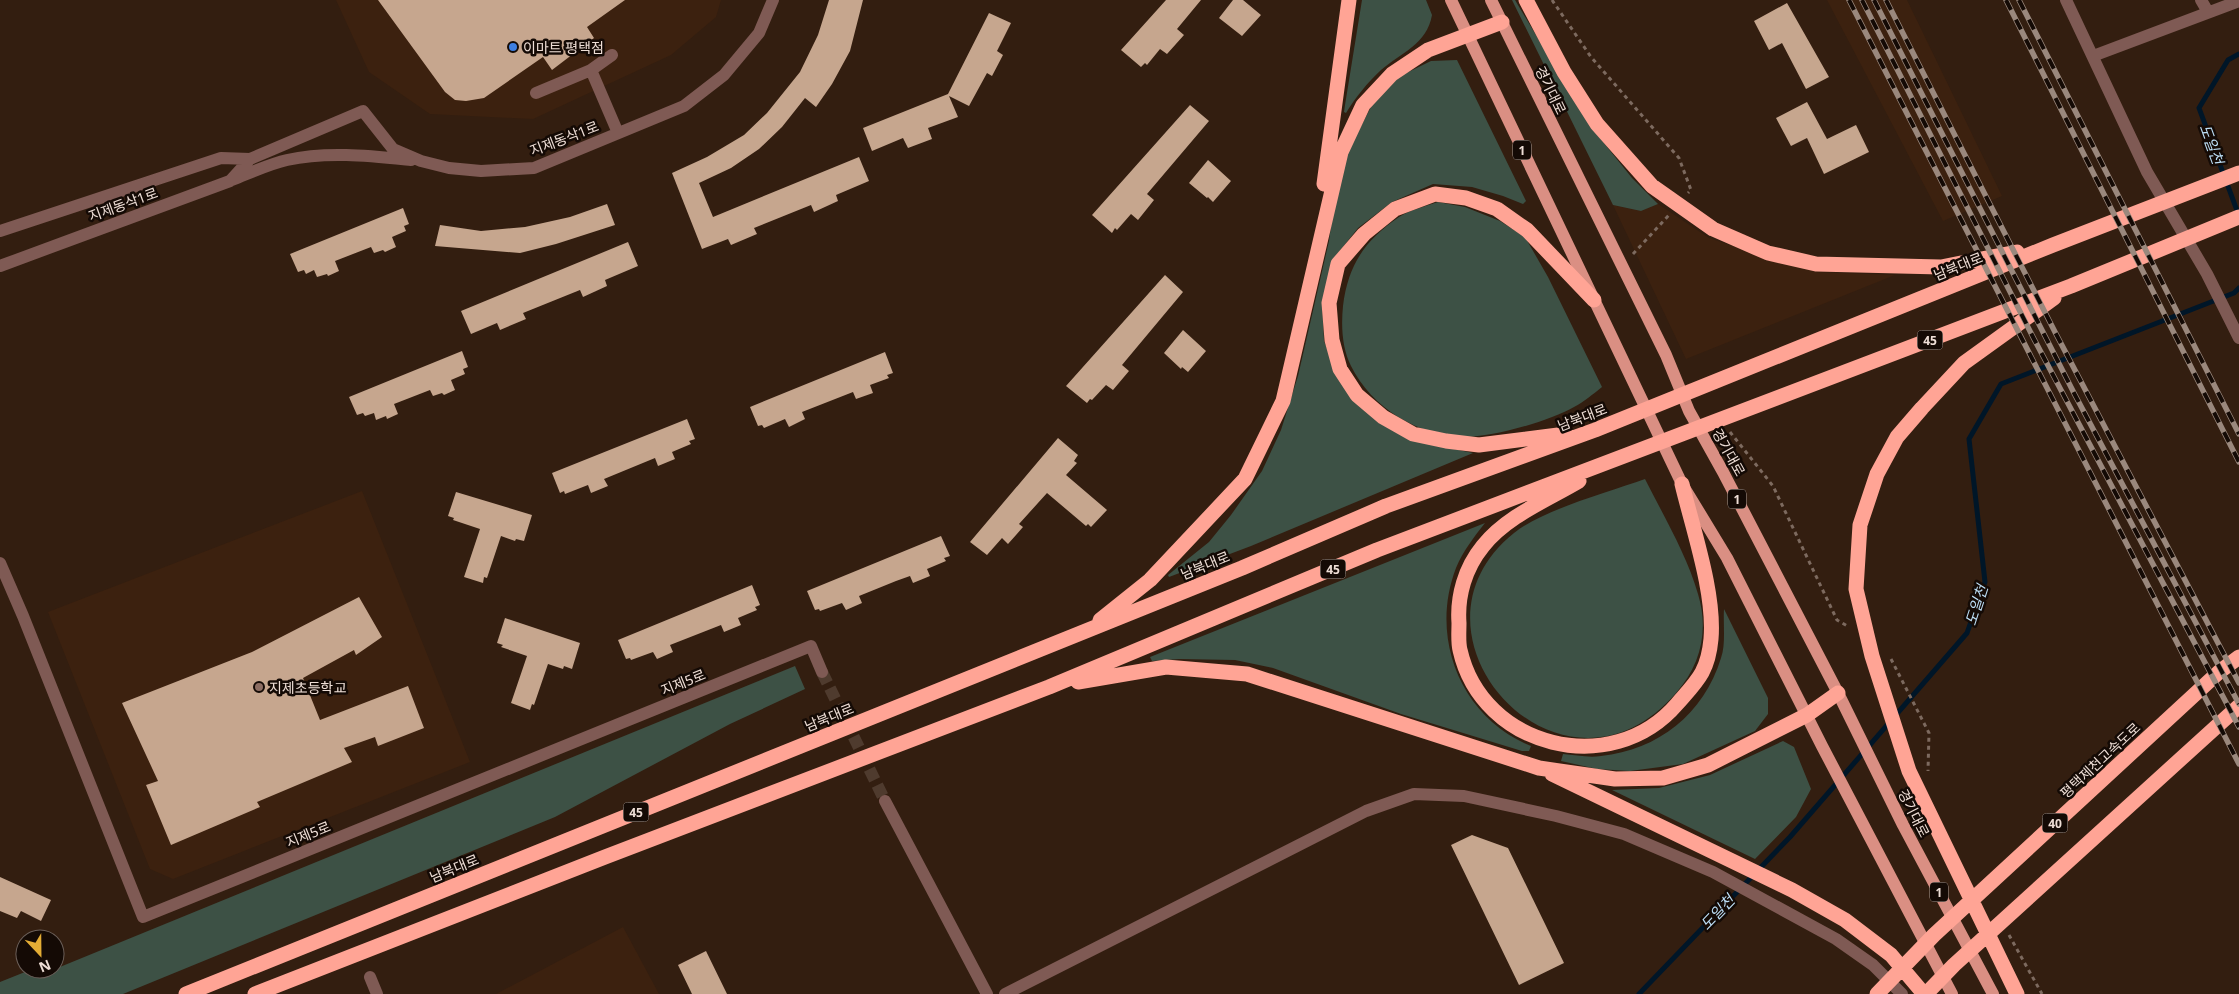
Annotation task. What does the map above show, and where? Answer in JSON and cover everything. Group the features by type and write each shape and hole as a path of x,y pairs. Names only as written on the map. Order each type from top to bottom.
{"highway":[{"path":"1315,260 1349,0"},
{"path":"1526,0 1564,72 1596,124 1652,186 1714,229 1768,252 1816,264 1941,268 2053,245"},
{"path":"1087,630 1150,580 1245,479 1283,400 1341,152 1363,105 1392,74 1428,50 1502,22"},
{"name":"남북대로","path":"186,994 1087,630 1386,506 1595,430 2053,245 2239,173"},
{"path":"1594,300 1527,230 1497,209 1466,198 1435,194 1395,209 1364,234 1338,264 1329,303 1332,340 1340,370 1357,395 1382,417 1414,434 1446,442 1478,445 1595,430"},
{"name":"45","path":"255,994 614,853 1049,687 1378,550 2071,286 2239,217"},
{"path":"2017,994 1909,771 1872,656 1856,589 1860,524 1881,466 1897,437 1922,408 1964,363 2071,286"},
{"path":"1619,458 1505,524 1482,546 1465,576 1458,610 1460,650 1472,680 1493,710 1520,729 1553,744 1580,748 1616,743 1643,732 1667,716 1703,674 1711,641 1712,608 1682,484"},
{"name":"평택제천고속도로","path":"1876,994 1934,935 2219,672 2239,657"},
{"path":"1049,687 1166,667 1247,674 1539,768 1792,890 1845,920 1890,955 1925,994 1954,965 2239,706"},
{"path":"1539,768 1615,779 1663,778 1708,765 1806,715 1838,693"}],"main road":[{"name":"1","path":"1451,0 1682,484 1728,558 1806,715 1952,994"},
{"name":"경기대로","path":"1491,0 1666,355 1689,411 1723,472 1993,994"}],"street":[{"name":"지제동삭1로","path":"0,266 230,181 250,160 363,111 393,148 421,161 448,168 481,171 534,168 684,106 724,74 759,33 773,0"},
{"path":"2066,0 2147,172 2207,274 2239,338"},
{"path":"2201,0 2208,12"},
{"path":"2093,56 2239,1"},
{"path":"536,93 591,70 612,55"},
{"path":"591,70 618,133"},
{"path":"230,181 286,160 314,157 372,156 421,161"},
{"name":"지제동삭1로","path":"0,231 221,158 250,160"},
{"name":"지제5로","path":"0,563 143,917 811,646 822,672"},
{"path":"1005,994 1366,811 1414,794 1464,796 1556,816 1624,834 1713,872 1836,938 1873,965 1902,994"},
{"path":"885,801 987,994"},
{"path":"370,977 377,994"}],"path":[{"path":"1552,0 1591,57 1679,158 1691,190 1685,197"},
{"path":"1636,263 1633,254 1673,211"},
{"path":"1729,430 1773,486 1837,620 1853,630"},
{"path":"1890,658 1929,733 1927,769 1931,778"},
{"path":"2009,935 2042,994"}],"shaded area":[{"path":"336,0 721,0 716,17 671,55 533,119 430,114 369,72"},
{"path":"1827,0 1907,0 2002,196 1943,221"},
{"path":"1658,204 1709,238 1817,272 1895,275 1686,359 1613,205 1641,211"},
{"name":"지제초등학교","path":"362,491 470,762 173,879 150,869 48,612"},
{"path":"623,927 659,994 496,994"}],"green space":[{"path":"1362,0 1426,0 1432,15 1425,33 1419,41 1381,70 1362,90 1346,113 1344,112"},
{"path":"1512,0 1515,0 1591,127 1632,178 1658,204 1641,211 1613,205"},
{"path":"1457,60 1526,201 1523,204 1472,187 1433,184 1392,202 1358,228 1335,257 1322,303 1324,341 1339,378 1425,443 1473,453 1251,546 1169,577 1168,575 1209,542 1231,515 1262,471 1281,430 1298,376 1329,241 1336,190 1350,147 1372,105 1400,76 1431,61"},
{"path":"1438,202 1465,207 1500,221 1525,237 1548,277 1602,387 1578,405 1551,418 1505,431 1465,437 1431,432 1414,425 1398,417 1371,394 1351,366 1344,344 1342,314 1349,278 1360,255 1368,244 1387,226 1408,212"},
{"path":"1645,479 1681,550 1698,594 1703,621 1702,634 1697,659 1692,671 1676,693 1631,728 1585,738 1541,727 1505,700 1480,663 1470,619 1480,574 1514,533 1526,525 1558,509"},
{"path":"1485,523 1465,550 1456,568 1449,595 1446,621 1449,648 1457,673 1469,696 1486,716 1507,733 1531,746 1529,751 1522,751 1401,714 1273,668 1235,660 1179,659 1152,661 1150,657"},
{"path":"1724,609 1768,698 1768,714 1755,731 1683,764 1630,771 1597,769 1561,761 1563,754 1592,757 1622,752 1660,737 1676,726 1691,712 1713,678 1723,652"},
{"path":"795,666 805,689 730,724 555,817 123,994 0,994 0,982 15,976 15,979 65,979 65,965"},
{"path":"1783,741 1794,747 1811,789 1796,817 1755,859 1612,790 1659,788 1710,775"}],"building":[{"name":"이마트 평택점","path":"378,0 625,0 587,27 594,38 552,70 543,57 484,98 466,101 455,100 445,92"},
{"path":"829,0 863,0 850,51 832,84 816,107 805,98 782,127 759,149 731,168 699,183 713,217 859,157 869,181 836,195 838,201 814,212 811,205 754,228 757,234 731,245 728,239 702,249 672,173 707,157 744,135 767,113 800,72 818,35"},
{"path":"1166,0 1201,0 1177,29 1184,35 1167,54 1160,49 1147,65 1145,63 1141,67 1121,50"},
{"path":"1233,0 1243,0 1261,15 1242,36 1219,18"},
{"path":"1787,3 1829,77 1806,89 1782,43 1769,50 1754,21"},
{"path":"989,13 1011,23 997,51 1003,55 992,76 987,73 969,106 949,96 958,117 928,128 932,139 908,148 903,138 872,151 863,128 948,94"},
{"path":"1807,102 1827,139 1856,125 1869,152 1824,174 1807,138 1791,146 1776,118"},
{"path":"1190,105 1209,121 1147,194 1154,200 1138,220 1131,214 1112,233 1092,215"},
{"path":"1208,160 1231,181 1213,202 1189,183"},
{"path":"607,204 615,225 556,244 520,253 435,246 440,225 481,231 525,227 570,217"},
{"path":"403,208 409,224 404,226 406,231 392,237 396,247 385,252 383,250 374,253 371,247 335,261 339,271 328,276 327,274 317,277 314,270 306,274 304,270 298,272 290,254"},
{"path":"628,242 638,266 605,280 607,286 583,297 580,290 523,313 526,319 500,330 497,323 471,334 461,311"},
{"path":"1165,275 1183,292 1122,365 1129,371 1113,390 1106,385 1087,403 1066,386"},
{"path":"1183,330 1206,351 1188,372 1182,367 1181,369 1164,353"},
{"path":"462,351 468,367 463,369 465,374 451,380 455,390 444,395 442,393 433,396 430,390 394,404 398,414 387,419 386,416 376,420 374,413 365,416 363,413 357,415 349,397"},
{"path":"885,352 893,373 887,375 889,378 870,385 873,393 856,399 853,392 802,412 805,419 789,427 785,419 764,428 762,425 758,426 750,407"},
{"path":"687,419 695,439 689,441 691,444 672,452 675,459 658,466 655,458 604,479 608,486 591,493 588,485 565,494 564,491 560,493 552,473"},
{"path":"1058,438 1078,455 1074,461 1077,463 1066,475 1107,510 1091,527 1088,524 1086,526 1047,493 1019,524 1023,527 1008,544 1002,538 987,555 970,542"},
{"path":"456,492 532,515 524,541 516,539 515,541 501,536 487,578 484,577 483,583 464,577 480,529 453,520 454,518 448,516"},
{"path":"941,536 950,556 944,558 946,561 927,569 930,576 913,583 910,576 896,581 859,596 862,603 846,610 842,603 820,611 819,609 815,610 807,591"},
{"path":"752,585 760,605 755,607 757,610 738,618 741,625 724,632 721,625 670,645 673,652 657,659 653,652 631,660 630,658 626,659 618,640"},
{"path":"359,597 382,637 356,655 354,650 303,678 320,720 408,686 424,728 378,746 375,737 344,748 352,762 257,802 260,807 171,845 146,785 158,781 122,703 252,652"},
{"path":"505,618 580,643 572,669 564,666 563,669 548,664 534,705 532,704 530,710 511,703 527,656 501,647 503,645 497,643"},
{"path":"1472,835 1508,848 1564,963 1519,985 1451,845"},
{"path":"0,877 51,900 41,921 21,911 17,918 0,911"},
{"path":"706,951 727,994 692,994 678,965"}],"waterway":[{"name":"도일천","path":"2239,54 2228,60 2199,108 2239,216"},
{"name":"도일천","path":"1639,994 1790,837 1967,633 1985,582 1969,439 2001,384 2234,293 2239,288"}],"tunnel":[{"path":"822,672 885,801"}],"railway":[{"path":"1849,0 2239,764"},
{"path":"1862,0 2034,339 2239,727"},
{"path":"1874,0 2075,395 2239,704"},
{"path":"1886,0 2055,332 2239,683"},
{"path":"2006,0 2239,462"},
{"path":"2019,0 2239,434"}],"place":[{"name":"이마트 평택점","path":"513,47"},
{"name":"지제초등학교","path":"259,687"}]}
